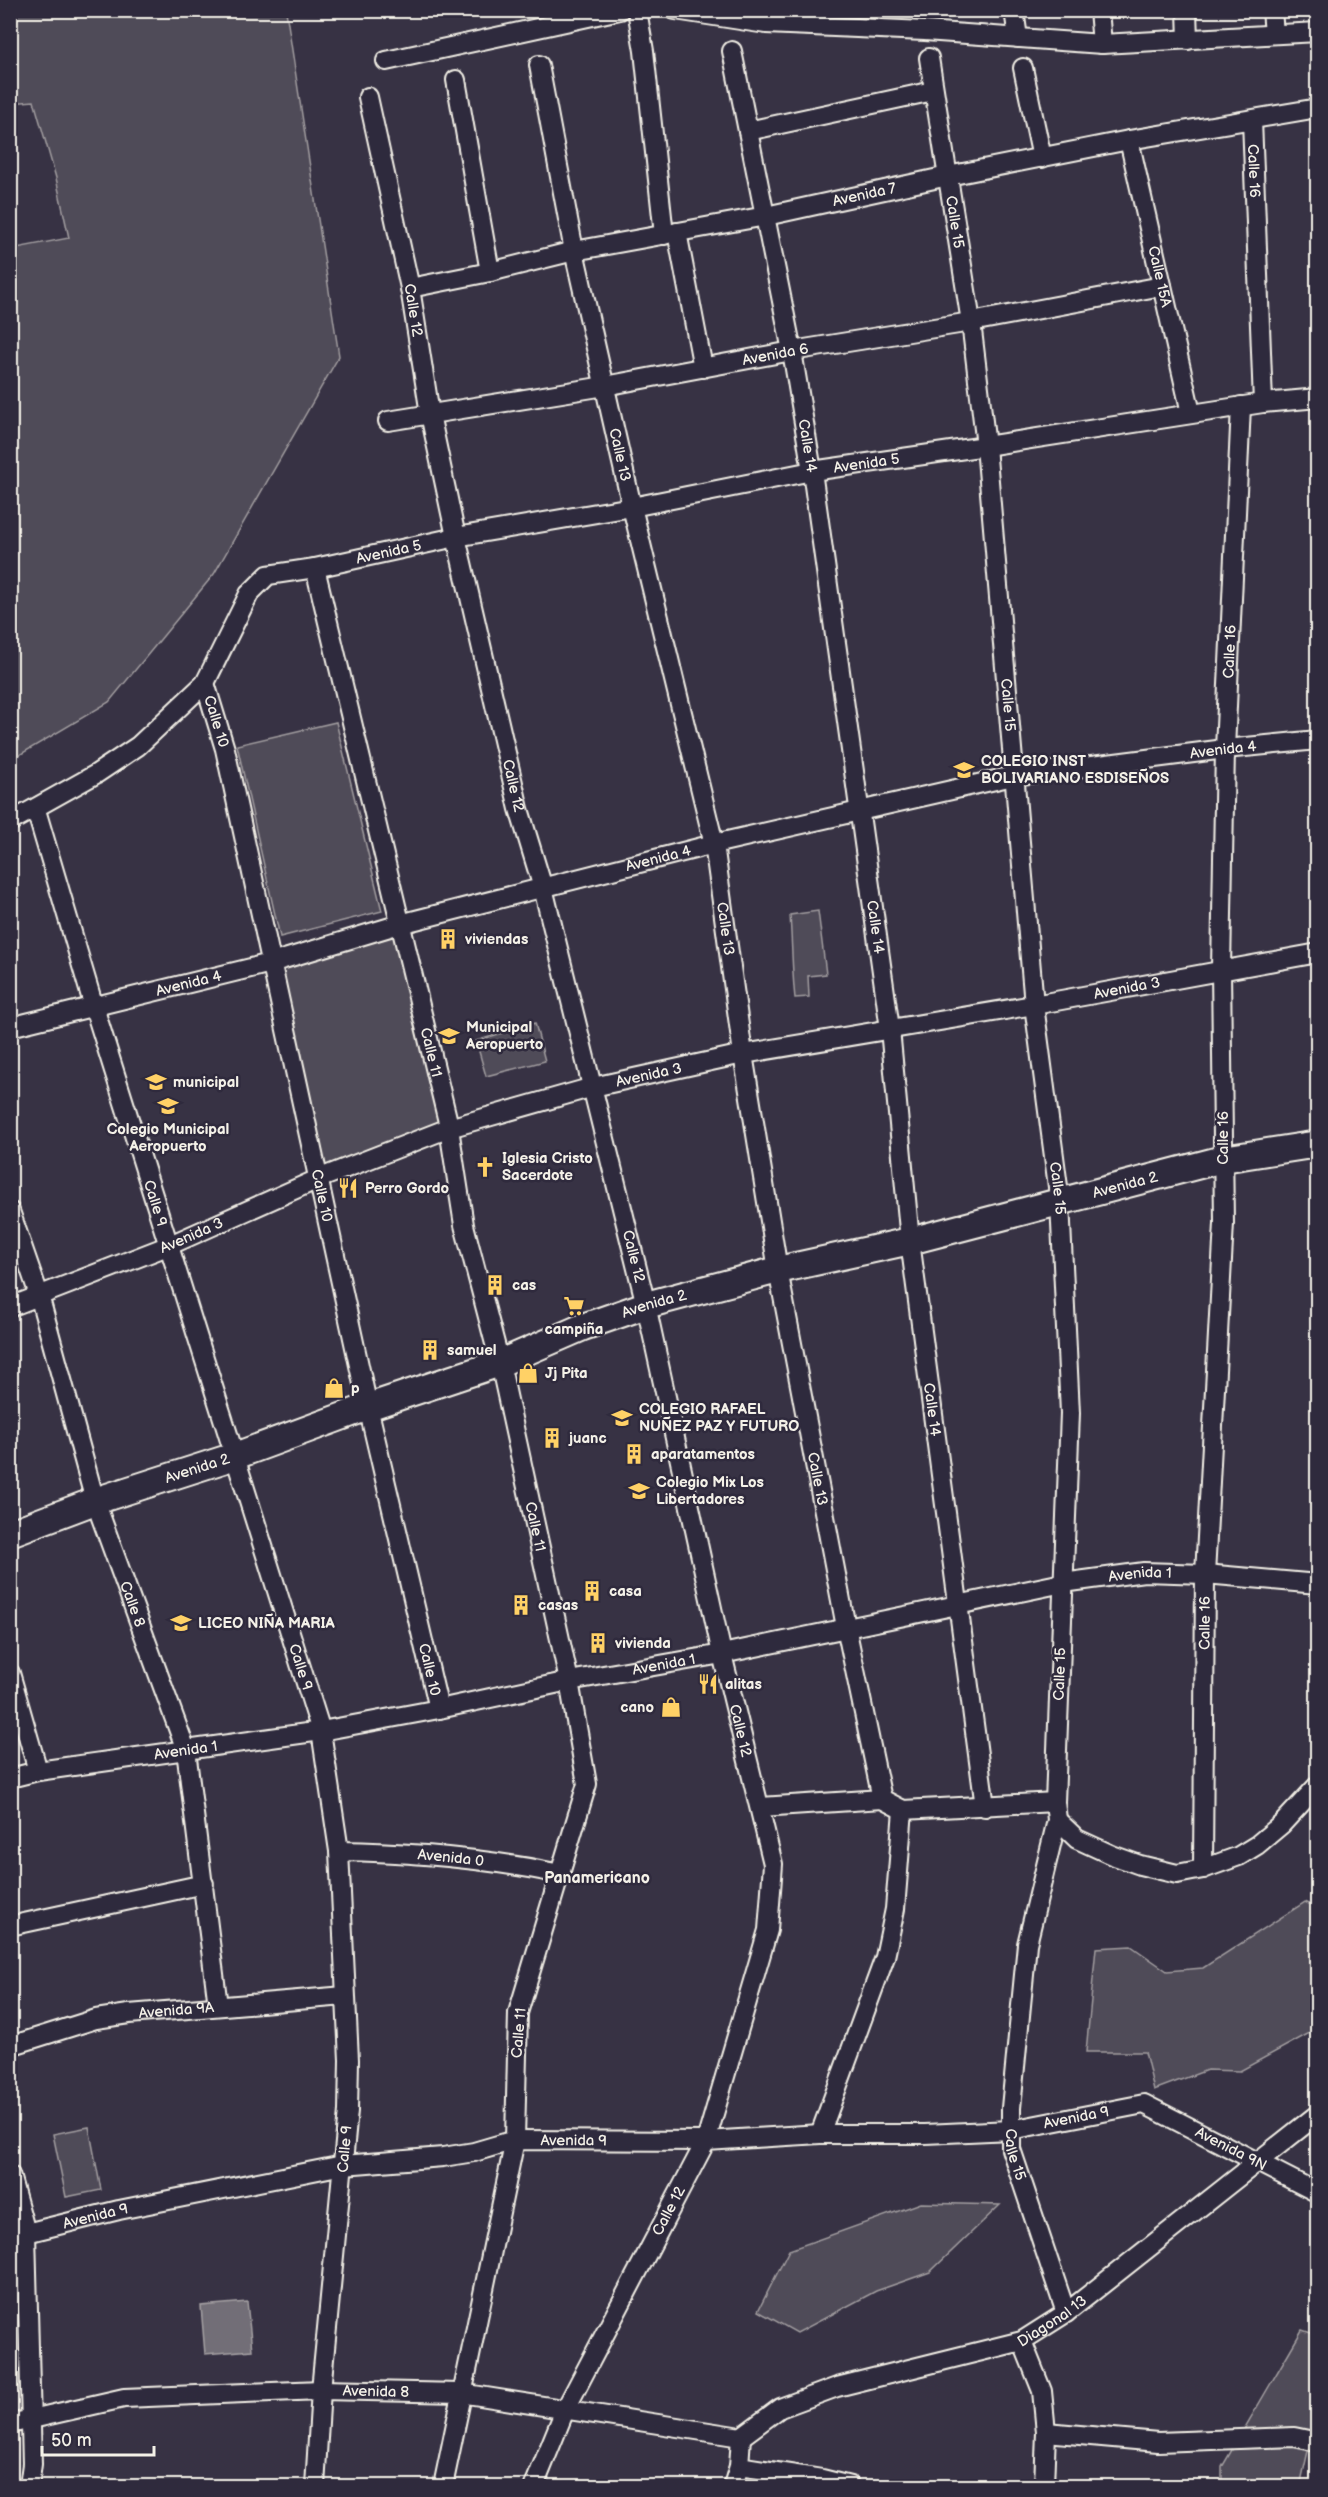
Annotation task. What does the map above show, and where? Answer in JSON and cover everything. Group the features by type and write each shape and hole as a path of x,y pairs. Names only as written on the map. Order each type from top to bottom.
{"street":[{"path":"386,61 620,10"},
{"path":"637,10 671,233 703,368"},
{"path":"675,10 766,24 925,31 1102,44 1317,32"},
{"path":"1014,10 1018,39"},
{"path":"1099,10 1102,44"},
{"path":"1187,10 1188,40"},
{"path":"1272,10 1274,34"},
{"name":"Calle 14","path":"732,51 792,351 812,471 890,1029 910,1241 985,1807"},
{"name":"Calle 15","path":"929,58 971,322 986,447 1034,1005 1060,1202 1070,1413 1056,1811 1027,1944 1011,2108 1011,2149 1066,2313"},
{"name":"Calle 13","path":"539,65 574,251 604,386 714,844 743,1054 778,1269 846,1627 882,1799"},
{"path":"1023,68 1042,158"},
{"path":"456,80 490,272"},
{"path":"748,131 933,91"},
{"name":"Calle 12","path":"368,97 410,288 429,414 456,537 519,809 543,888 646,1305 722,1654 774,1864 768,1930 706,2140 565,2410 534,2487"},
{"name":"Avenida 7","path":"410,288 490,272 574,251 766,216 1128,140 1317,108"},
{"name":"Calle 16","path":"1252,120 1263,403"},
{"name":"Calle 15A","path":"1128,140 1191,413"},
{"name":"Avenida 6","path":"388,421 971,322 1162,286"},
{"name":"Avenida 5","path":"315,568 456,537 632,507 812,471 986,447 1191,413 1317,398"},
{"name":"Calle 16","path":"1203,1869 1205,1574 1224,1223 1221,969 1225,749 1241,406"},
{"path":"10,822 36,810 138,746 205,683 249,594 268,575 315,568"},
{"name":"Calle 11","path":"315,568 449,1128 464,1225 500,1363 569,1682 587,1784 518,2013 515,2140 443,2487"},
{"name":"Calle 10","path":"205,683 225,749 368,1407 439,1709"},
{"name":"Avenida 4","path":"10,1027 271,963 400,924 714,844 1013,776 1225,749 1317,740"},
{"name":"Calle 9","path":"36,810 94,1007 321,1731 339,1851 349,2060 348,2111 321,2390 315,2487"},
{"name":"Avenida 3","path":"10,1307 170,1245 318,1179 449,1128 593,1088 743,1054 1034,1005 1317,953"},
{"name":"Avenida 2","path":"10,1533 95,1501 235,1456 368,1407 500,1363 583,1327 646,1305 778,1269 910,1241 1223,1159 1317,1144"},
{"name":"Calle 8","path":"10,1211 39,1296 95,1501 186,1750 218,2006"},
{"name":"Avenida 1","path":"10,1778 38,1771 321,1731 722,1654 1063,1583 1143,1572 1205,1574 1317,1584"},
{"path":"10,1673 38,1771"},
{"path":"761,1807 882,1799 903,1810 985,1807 1056,1811 1077,1839 1140,1865 1177,1874 1203,1869 1239,1856 1257,1845 1282,1824 1317,1785"},
{"path":"820,2133 885,1958 895,1909 903,1810"},
{"name":"Avenida 0","path":"339,1851 396,1852 453,1857 561,1874"},
{"path":"10,1926 204,1884"},
{"name":"Avenida 9A","path":"10,2046 96,2019 129,2014 345,1996"},
{"name":"Avenida 9","path":"18,2235 119,2210 343,2165 443,2157 474,2152 515,2140 706,2140 820,2133 925,2134 1011,2130 1144,2104"},
{"name":"Avenida 9N","path":"1144,2104 1317,2193"},
{"name":"Diagonal 13","path":"741,2436 780,2408 837,2387 1022,2341 1066,2313 1317,2114"},
{"path":"10,2175 18,2235 30,2418 32,2464 28,2487"},
{"path":"1022,2341 1042,2391 1046,2432 1044,2487"},
{"name":"Avenida 8","path":"10,2424 124,2398 321,2390 461,2393 741,2436"},
{"path":"1046,2432 1158,2442 1294,2437 1317,2442"},
{"path":"733,2487 739,2466 741,2436"},
{"path":"739,2466 822,2479 850,2487"}],"shaded area":[{"path":"11,10 286,11 339,356 214,574 109,702 11,760 11,249 69,238 56,178 34,101 11,103"},
{"path":"336,722 382,911 280,937 237,745"},
{"path":"818,911 826,974 808,976 809,997 795,998 790,915"},
{"path":"400,924 448,1122 323,1172 275,962"},
{"path":"535,1023 545,1061 486,1076 476,1041"},
{"path":"1305,1902 1317,1908 1317,2029 1240,2071 1207,2070 1154,2090 1145,2052 1086,2052 1096,1948 1131,1946 1167,1971 1203,1968"},
{"path":"89,2127 101,2190 66,2197 53,2134"},
{"path":"921,2203 1000,2205 930,2272 876,2291 797,2333 758,2311 789,2250"},
{"path":"247,2302 252,2350 205,2354 201,2306"},
{"path":"1302,2330 1317,2335 1317,2412 1300,2486 1222,2486 1222,2467"},
{"path":"1136,2481 1191,2486 1135,2486"}],"place":[{"name":"COLEGIO INST BOLIVARIANO ESDISEÑOS","path":"964,770"},
{"name":"viviendas","path":"448,939"},
{"name":"Municipal Aeropuerto","path":"449,1036"},
{"name":"municipal","path":"156,1082"},
{"name":"Colegio Municipal Aeropuerto","path":"168,1106"},
{"name":"Iglesia Cristo Sacerdote","path":"485,1167"},
{"name":"Perro Gordo","path":"348,1188"},
{"name":"cas","path":"495,1285"},
{"name":"campiña","path":"574,1306"},
{"name":"samuel","path":"430,1350"},
{"name":"Jj Pita","path":"528,1373"},
{"name":"p","path":"334,1388"},
{"name":"COLEGIO RAFAEL NUÑEZ PAZ Y FUTURO","path":"622,1418"},
{"name":"juanc","path":"552,1438"},
{"name":"aparatamentos","path":"634,1454"},
{"name":"Colegio Mix Los Libertadores","path":"639,1491"},
{"name":"casa","path":"592,1591"},
{"name":"casas","path":"521,1605"},
{"name":"LICEO NIÑA MARIA","path":"181,1623"},
{"name":"vivienda","path":"598,1643"},
{"name":"alitas","path":"708,1684"},
{"name":"cano","path":"671,1707"}],"district":[{"name":"Panamericano","path":"597,1878"}]}
